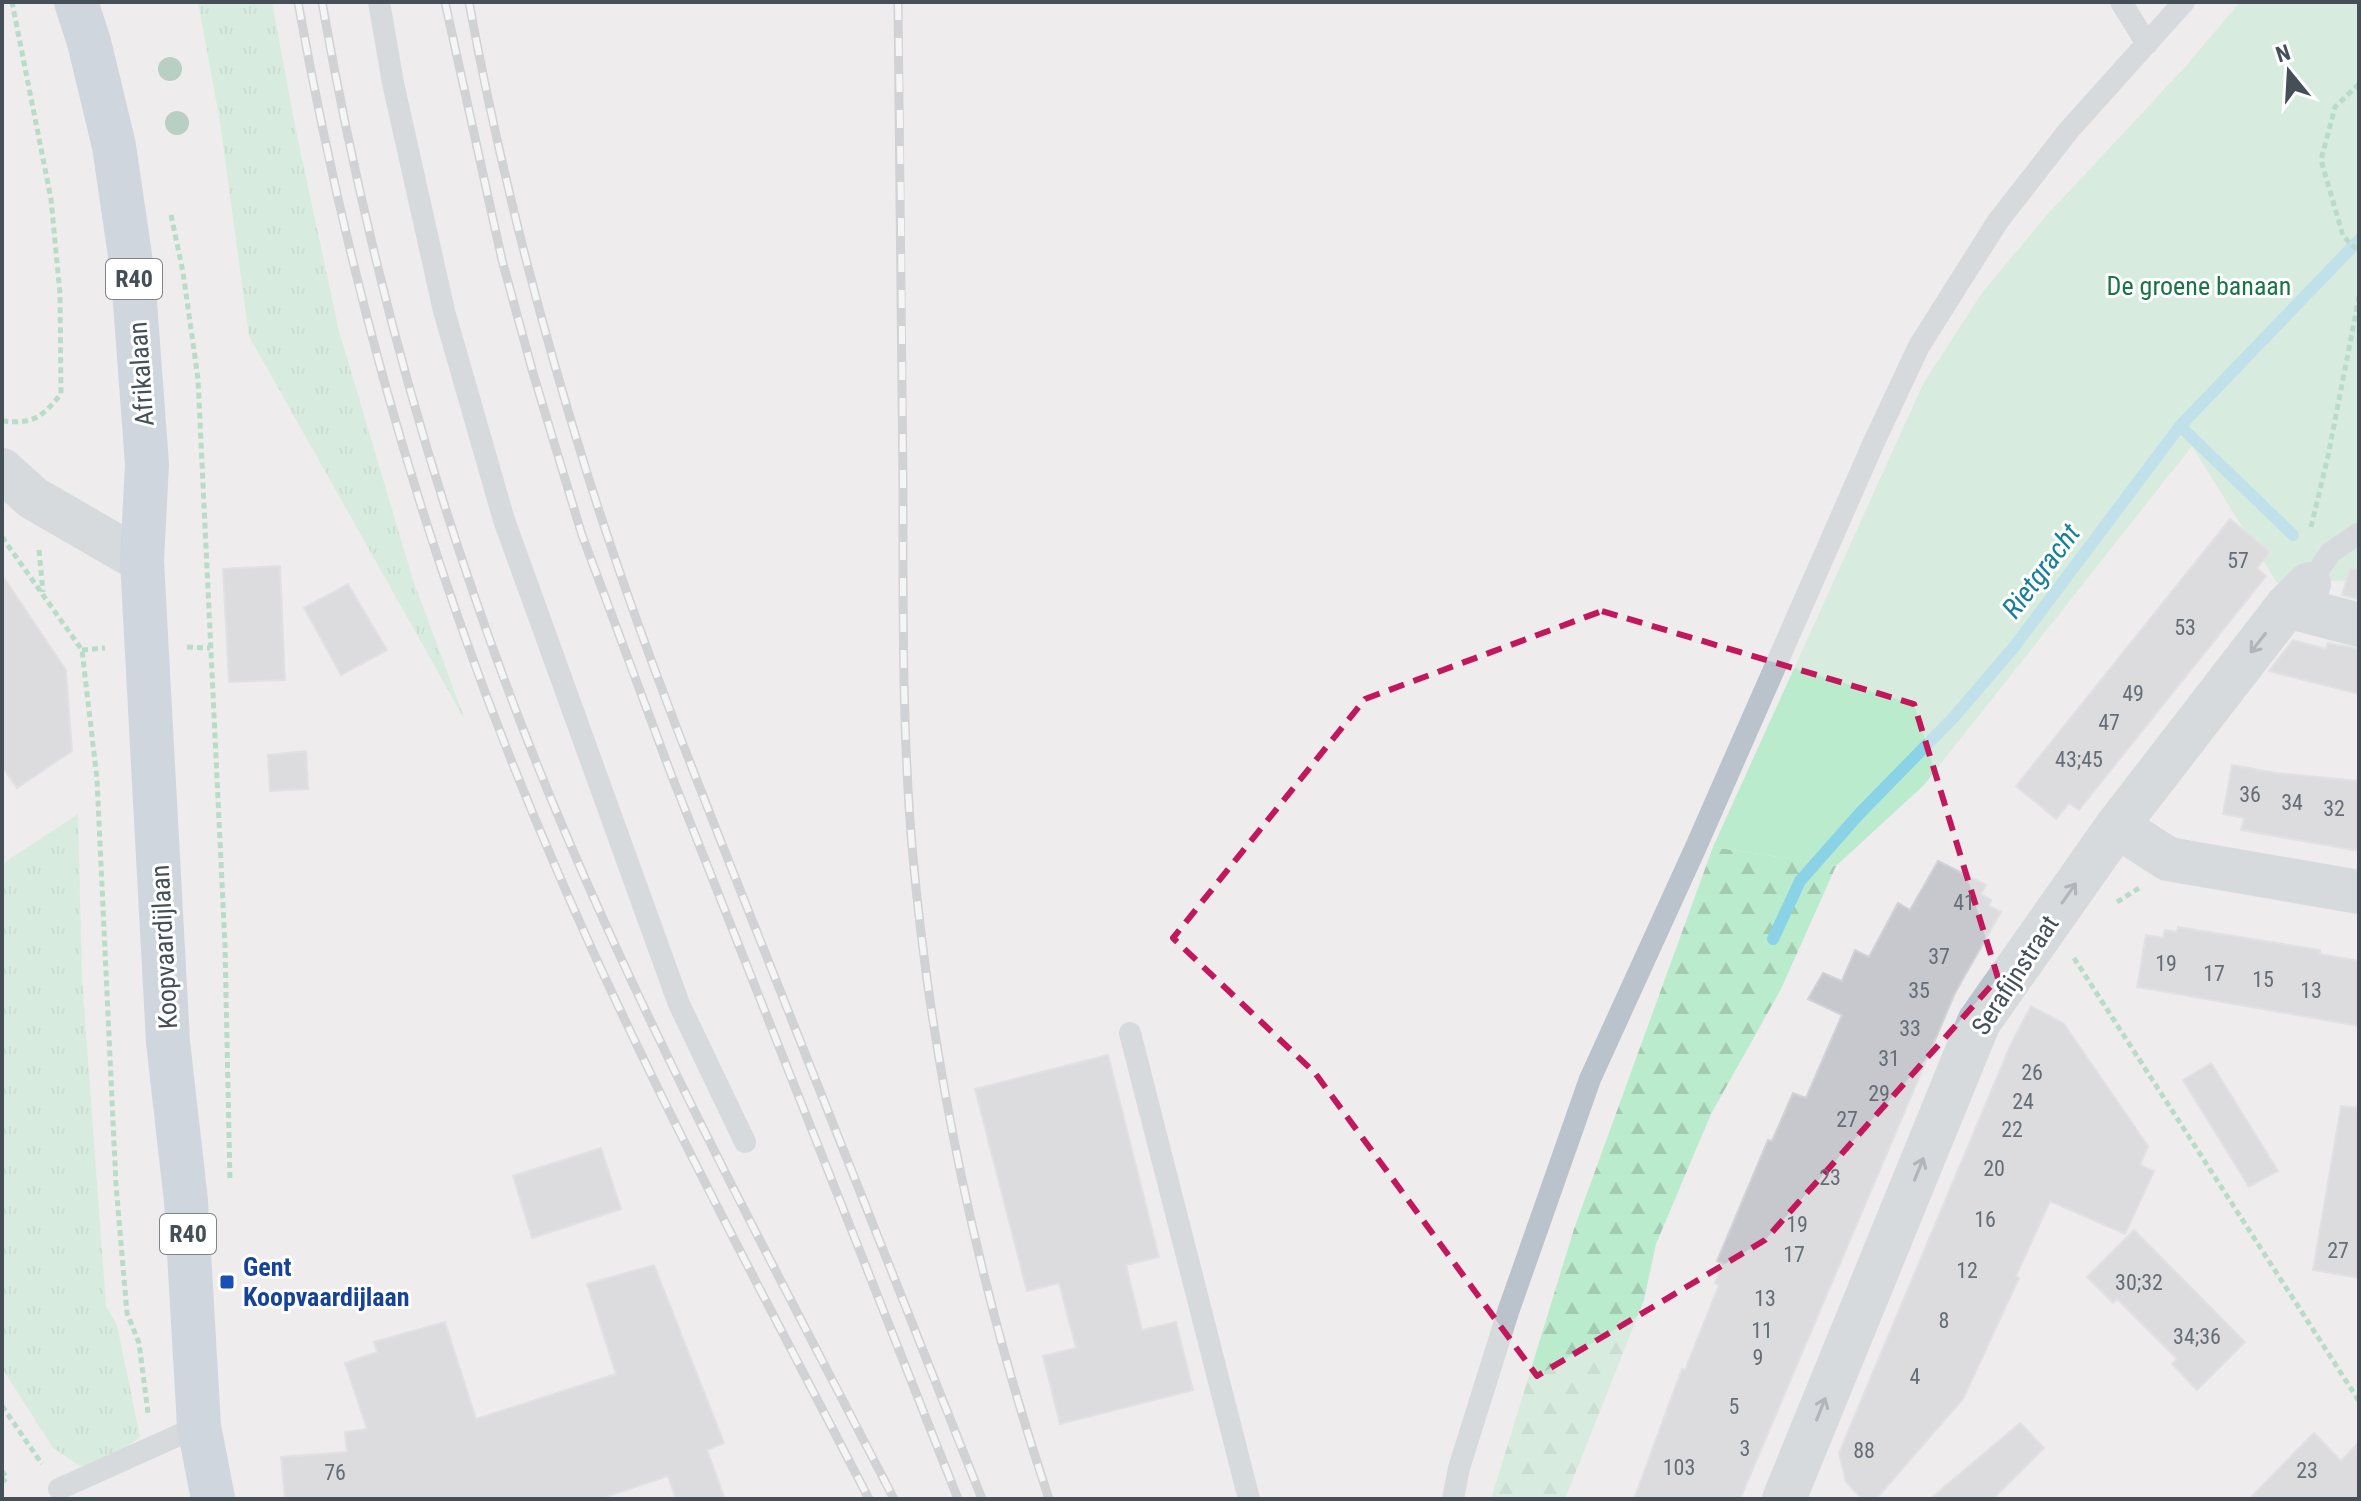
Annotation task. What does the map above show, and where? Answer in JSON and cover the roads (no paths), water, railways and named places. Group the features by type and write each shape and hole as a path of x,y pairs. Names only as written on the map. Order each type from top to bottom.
{"main road":[{"name":"Afrikalaan","path":"76,2 114,146 133,276 147,464 142,561"},
{"name":"Koopvaardijlaan","path":"142,561 168,1042 186,1201 199,1426 213,1499"}],"street":[{"path":"2,470 33,498 142,561"},
{"path":"2305,586 2359,625"},
{"name":"Serafijnstraat","path":"1795,1493 1979,1022 2117,826 2305,586"},
{"path":"2117,826 2168,859 2359,892"}],"lane":[{"path":"379,2 393,83 444,311 504,520 679,1004 745,1142"},
{"path":"2121,2 2147,44"},
{"path":"1453,1499 1459,1468 1504,1326 1590,1079 1919,346 1998,221 2069,130 2184,2"},
{"path":"2305,586 2331,552 2359,533"},
{"path":"1130,1033 1249,1499"},
{"path":"59,1489 199,1426"}],"waterway":[{"name":"Rietgracht","path":"1773,939 1800,881 1860,813 1954,717 2014,647 2180,426 2359,240"},
{"path":"2180,426 2293,535"}],"railway":[{"path":"298,2 343,222 401,439 470,652 510,757 626,1023 869,1499"},
{"path":"322,2 359,189 406,373 461,555 525,734 565,832 653,1026 747,1216 894,1499"},
{"path":"445,2 502,260 582,535 671,774 958,1499"},
{"path":"469,2 493,121 536,298 569,415 633,611 982,1499"},
{"path":"898,2 906,757 920,928 945,1094 961,1176 1001,1340 1049,1499"}],"place":[{"name":"Gent Koopvaardijlaan","path":"227,1282"}],"park label":[{"name":"De groene banaan","path":"2199,286"}]}
